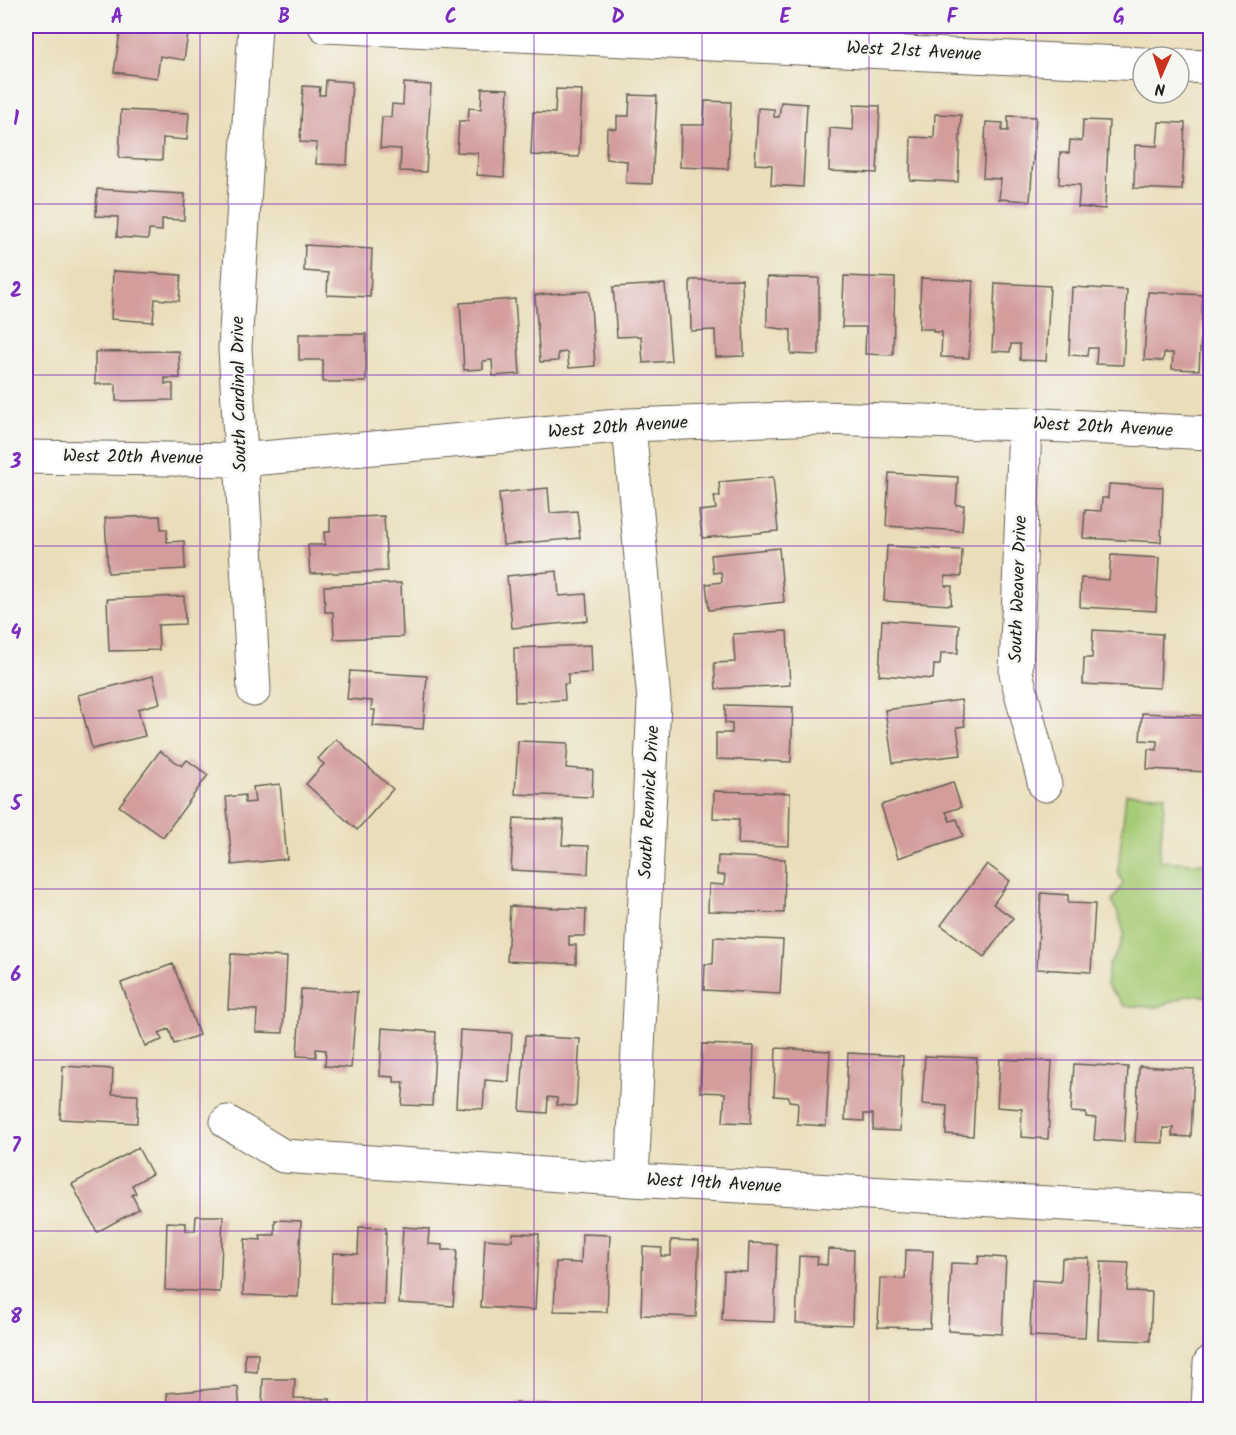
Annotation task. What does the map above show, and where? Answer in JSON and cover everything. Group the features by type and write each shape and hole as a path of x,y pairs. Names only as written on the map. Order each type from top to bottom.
{"street":[{"name":"South Cardinal Drive","path":"254,690 235,348 255,26"},
{"name":"West 21st Avenue","path":"325,26 937,39 1131,63"},
{"path":"1191,66 1210,67"},
{"name":"West 20th Avenue","path":"26,457 240,460 629,425 820,418 1025,424 1210,433"},
{"name":"South Weaver Drive","path":"1025,424 1016,673 1045,785"},
{"name":"South Rennick Drive","path":"629,425 654,700 632,1180"},
{"name":"West 19th Avenue","path":"227,1122 283,1156 632,1180 1210,1212"},
{"path":"1208,1410 1210,1363"}],"green space":[{"path":"1126,794 1165,795 1159,861 1210,864 1210,997 1190,995 1158,1007 1125,1006 1106,984 1109,965 1119,949 1124,933 1112,901 1123,884 1118,871"}],"building":[{"path":"121,26 188,34 184,60 160,56 157,78 114,72"},
{"path":"326,80 352,82 347,165 316,164 317,143 300,142 303,86 320,87 319,95 325,95"},
{"path":"404,83 431,85 426,172 400,171 401,149 380,148 382,117 391,117 392,104 403,105"},
{"path":"482,88 508,89 504,177 477,175 478,153 457,152 459,121 468,121 469,108 481,109"},
{"path":"556,89 582,90 579,157 531,155 533,112 555,113"},
{"path":"630,95 657,96 652,184 626,183 627,161 606,159 607,128 617,129 617,116 629,116"},
{"path":"705,101 731,102 728,169 680,167 681,125 704,125"},
{"path":"781,102 807,104 803,187 771,185 772,165 755,164 758,108 774,109 774,117 779,117"},
{"path":"854,105 880,106 877,173 829,171 830,128 853,130"},
{"path":"121,110 189,113 187,140 163,138 162,160 119,158"},
{"path":"935,114 961,115 958,182 910,180 911,137 934,138"},
{"path":"1008,116 1036,117 1030,201 999,199 1001,179 983,178 986,122 1003,123 1002,131 1008,131"},
{"path":"1083,120 1109,121 1105,209 1078,207 1080,185 1059,184 1060,153 1069,153 1070,140 1082,141"},
{"path":"1159,122 1185,123 1182,190 1134,188 1135,145 1157,146"},
{"path":"97,189 185,194 184,220 162,219 162,231 149,230 148,239 117,237 118,217 96,216"},
{"path":"305,245 372,249 370,297 327,295 328,273 304,271"},
{"path":"113,271 181,275 179,301 155,299 153,322 111,319"},
{"path":"844,276 895,278 893,355 865,354 866,327 842,327"},
{"path":"767,277 819,278 819,355 791,354 791,330 767,327"},
{"path":"921,278 973,281 969,358 941,357 942,332 933,332 933,329 919,329"},
{"path":"742,279 744,356 716,357 715,330 691,331 690,280"},
{"path":"995,283 1050,286 1046,361 1020,360 1020,344 1011,344 1010,352 992,351"},
{"path":"665,284 671,361 643,363 641,336 617,337 613,287"},
{"path":"1072,287 1127,290 1123,365 1096,364 1097,348 1088,348 1087,356 1069,355"},
{"path":"590,291 595,366 569,368 567,352 558,353 558,361 540,362 535,295"},
{"path":"1148,292 1203,295 1199,370 1172,369 1173,353 1164,353 1163,361 1144,360"},
{"path":"515,299 520,374 493,376 492,360 483,361 483,369 464,370 460,303"},
{"path":"299,334 366,334 366,382 323,382 323,360 299,360"},
{"path":"179,351 180,378 165,378 165,384 173,384 173,400 116,401 116,384 95,384 95,352"},
{"path":"889,473 958,477 956,505 964,505 962,531 886,526"},
{"path":"773,477 778,531 702,538 699,511 716,509 714,496 720,496 719,482"},
{"path":"1109,484 1163,487 1161,542 1083,538 1085,510 1101,511 1102,498 1108,498"},
{"path":"548,488 550,513 577,511 580,538 503,545 499,493"},
{"path":"160,516 161,529 167,529 167,542 184,541 185,569 108,573 105,518"},
{"path":"384,516 387,571 310,574 308,545 325,545 324,532 330,532 330,518"},
{"path":"887,546 962,550 961,577 945,576 945,586 952,586 951,605 884,601"},
{"path":"779,548 784,602 709,610 706,584 722,582 721,572 713,573 711,555"},
{"path":"1111,555 1159,558 1156,611 1080,607 1081,578 1109,580"},
{"path":"557,571 559,596 586,594 588,621 512,628 507,576"},
{"path":"401,583 403,637 334,639 333,612 325,612 324,586"},
{"path":"184,596 185,624 158,625 159,650 109,651 107,599"},
{"path":"882,620 959,625 958,653 941,653 940,665 934,665 933,679 879,675"},
{"path":"1093,630 1162,634 1160,688 1083,684 1084,658 1092,658"},
{"path":"787,631 790,685 716,689 714,663 735,662 733,634"},
{"path":"591,645 592,673 568,674 568,684 564,684 565,700 515,702 514,648"},
{"path":"350,671 427,676 423,729 373,726 375,710 371,710 372,701 347,699"},
{"path":"153,676 160,703 138,709 145,736 92,749 78,695"},
{"path":"961,700 965,726 957,727 961,755 893,763 885,710"},
{"path":"725,705 793,707 791,762 716,759 716,733 732,733 732,724 725,723"},
{"path":"1142,713 1210,716 1210,772 1147,769 1148,749 1157,750 1157,741 1140,740"},
{"path":"336,739 393,789 357,830 306,784 324,764 318,759"},
{"path":"518,741 568,743 566,768 593,770 592,797 515,794"},
{"path":"160,751 182,766 187,760 208,775 163,837 119,806"},
{"path":"953,782 961,807 946,812 950,821 957,819 963,836 898,858 881,805"},
{"path":"280,784 287,859 232,865 226,797 245,795 245,803 255,802 253,787"},
{"path":"714,791 790,793 789,846 738,844 739,819 713,818"},
{"path":"514,818 564,820 562,845 589,846 588,874 511,870"},
{"path":"718,856 785,859 784,913 708,911 709,884 724,885 725,875 717,875"},
{"path":"987,864 1010,881 993,904 1013,918 984,957 941,925"},
{"path":"1041,893 1068,895 1068,903 1095,904 1091,972 1037,969"},
{"path":"510,906 586,909 585,936 569,936 569,945 576,945 576,964 507,961"},
{"path":"714,937 783,940 780,994 704,990 705,964 713,964"},
{"path":"231,954 287,957 283,1033 256,1032 257,1010 228,1009"},
{"path":"173,964 199,1035 174,1044 169,1029 159,1033 162,1040 145,1046 121,983"},
{"path":"301,989 357,992 351,1068 325,1066 326,1050 316,1049 316,1057 297,1056"},
{"path":"382,1028 436,1032 432,1106 402,1105 404,1082 394,1082 394,1077 380,1076"},
{"path":"460,1030 512,1033 509,1082 485,1080 483,1109 456,1107"},
{"path":"525,1036 580,1039 576,1106 557,1105 557,1098 548,1097 547,1113 520,1111"},
{"path":"702,1044 754,1046 751,1123 723,1122 725,1093 700,1092"},
{"path":"776,1048 830,1051 826,1126 797,1124 798,1102 789,1101 789,1097 774,1096"},
{"path":"848,1053 903,1056 900,1131 873,1130 873,1114 864,1114 864,1121 845,1120"},
{"path":"925,1056 977,1058 973,1136 946,1134 947,1106 922,1104"},
{"path":"1000,1059 1052,1061 1048,1139 1021,1137 1022,1109 997,1107"},
{"path":"1074,1064 1128,1067 1124,1142 1094,1140 1096,1118 1086,1117 1086,1113 1071,1112"},
{"path":"63,1066 113,1069 112,1094 138,1095 137,1123 60,1119"},
{"path":"1139,1066 1194,1069 1191,1137 1172,1136 1173,1128 1163,1128 1163,1143 1135,1142"},
{"path":"138,1148 152,1174 132,1185 136,1193 132,1195 139,1209 97,1232 72,1184"},
{"path":"196,1216 223,1216 220,1292 165,1290 167,1222 186,1223 186,1231 195,1231"},
{"path":"275,1220 301,1221 298,1297 243,1295 245,1239 261,1240 260,1235 275,1235"},
{"path":"359,1227 386,1228 384,1305 331,1303 333,1253 358,1254"},
{"path":"403,1227 429,1229 428,1244 442,1245 442,1250 457,1250 453,1306 399,1303"},
{"path":"513,1233 539,1234 535,1310 481,1307 485,1239 512,1241"},
{"path":"582,1234 610,1235 607,1312 554,1311 556,1262 581,1263"},
{"path":"671,1240 699,1241 696,1317 641,1315 643,1247 662,1248 661,1256 671,1256"},
{"path":"749,1243 777,1244 774,1322 722,1320 724,1271 748,1272"},
{"path":"828,1249 854,1250 852,1325 796,1323 799,1256 818,1257 817,1264 827,1265"},
{"path":"906,1250 933,1251 930,1328 878,1327 880,1278 905,1279"},
{"path":"979,1256 1006,1258 1002,1334 948,1331 951,1263 978,1264"},
{"path":"1062,1258 1089,1258 1085,1338 1030,1336 1032,1280 1061,1282"},
{"path":"1101,1262 1129,1263 1127,1291 1152,1292 1150,1341 1098,1339"},
{"path":"245,1353 258,1353 257,1372 245,1371"},
{"path":"263,1379 295,1379 294,1398 330,1399 329,1410 262,1410"},
{"path":"238,1387 240,1410 169,1410 167,1393"},
{"path":"515,1403 551,1404 551,1410 515,1410"}]}
